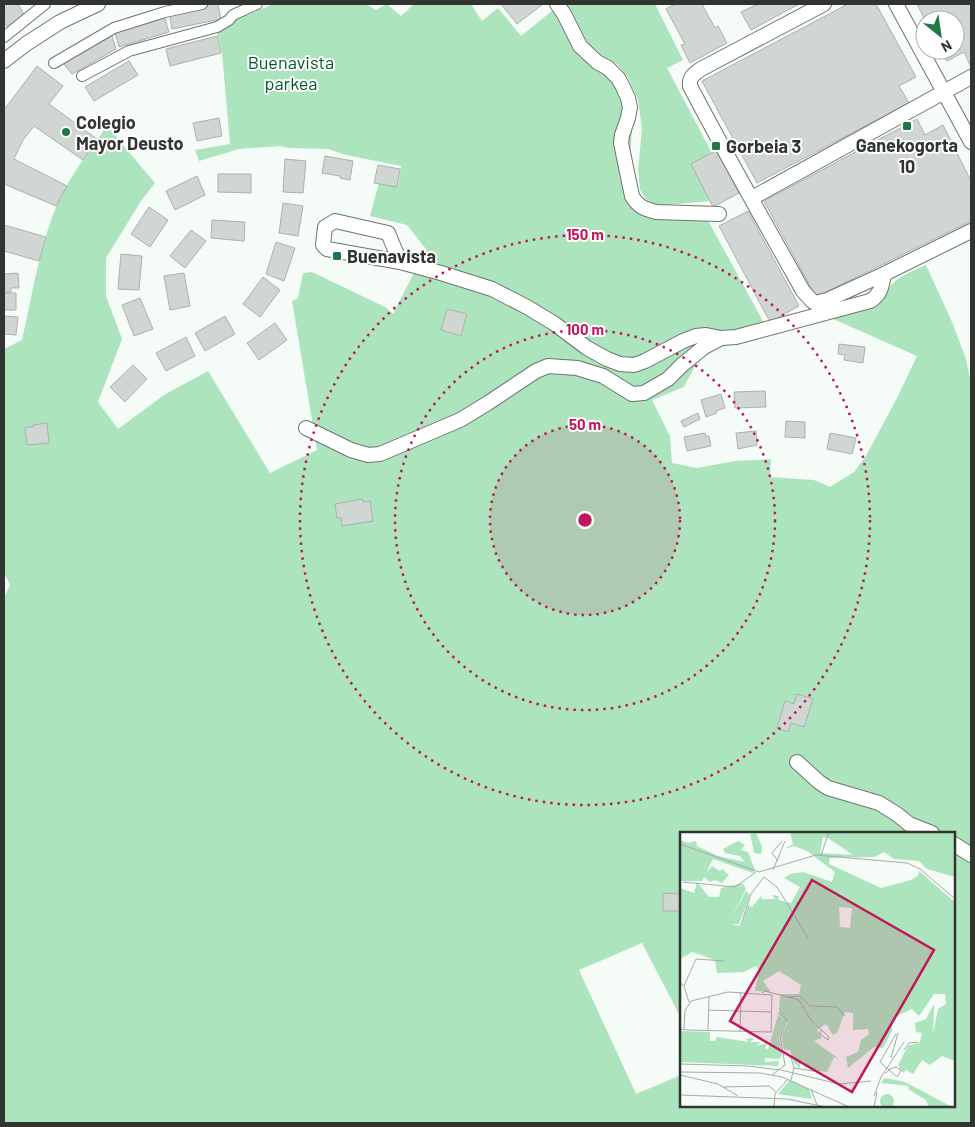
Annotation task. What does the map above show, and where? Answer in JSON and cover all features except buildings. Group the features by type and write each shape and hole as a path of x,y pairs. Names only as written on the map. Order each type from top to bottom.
{"street":[{"path":"4,37 45,4"},
{"path":"4,61 60,22 98,4"},
{"path":"54,63 114,28 165,12 202,4"},
{"path":"82,76 129,51 217,27 229,20 233,15 257,4"},
{"path":"557,4 580,46 618,78 628,98 630,107 621,143 632,196 636,204 656,212 719,214"},
{"path":"824,4 701,69 692,75 689,81 720,143 802,291 816,303 827,300 971,231"},
{"path":"896,4 971,142"},
{"path":"752,198 971,77"},
{"path":"400,262 388,233 335,221 325,227 323,245 327,249 400,262 441,272 492,289 555,324 607,360 620,364 634,365 645,362 696,336 736,337 870,301 880,293 884,274"},
{"path":"306,428 351,450 368,455 380,454 460,420 536,371 548,366 577,368 603,376 632,394 644,392 668,379 682,364 704,347 721,338"},
{"path":"797,762 828,788 879,802 909,824 929,832"},
{"path":"955,845 971,855"}],"green space":[{"name":"Buenavista parkea","path":"273,4 366,4 376,10 387,4 401,16 414,4 471,4 482,21 498,8 521,36 553,10 575,44 579,57 601,70 611,80 619,90 629,111 632,129 628,194 633,207 706,217 770,334 722,347 698,360 684,387 652,400 670,436 672,463 697,468 735,461 771,459 770,477 814,480 830,487 854,472 866,456 917,356 831,318 864,311 880,304 890,286 908,273 926,265 952,322 966,359 971,384 971,1123 4,1123 4,598 10,585 4,572 4,349 22,340 40,256 61,196 79,165 107,126 155,183 141,201 106,258 106,296 122,339 98,402 118,429 164,395 208,371 270,473 317,450 292,301 298,298 303,273 312,272 385,307 393,314 426,249 407,225 370,216 379,183 398,187 401,166 346,155 328,149 280,146 239,149 199,161 195,150 230,144 222,53 216,29"},
{"path":"562,4 655,4 683,60 667,68 712,153 691,164 710,201 657,206 646,199 640,190 638,171 642,128 638,100 628,77 617,64 604,57 590,45"}],"place":[{"name":"Ganekogorta 10","path":"907,126"},
{"name":"Colegio Mayor Deusto","path":"66,132"},
{"name":"Gorbeia 3","path":"716,146"},
{"name":"Buenavista","path":"337,256"}]}
